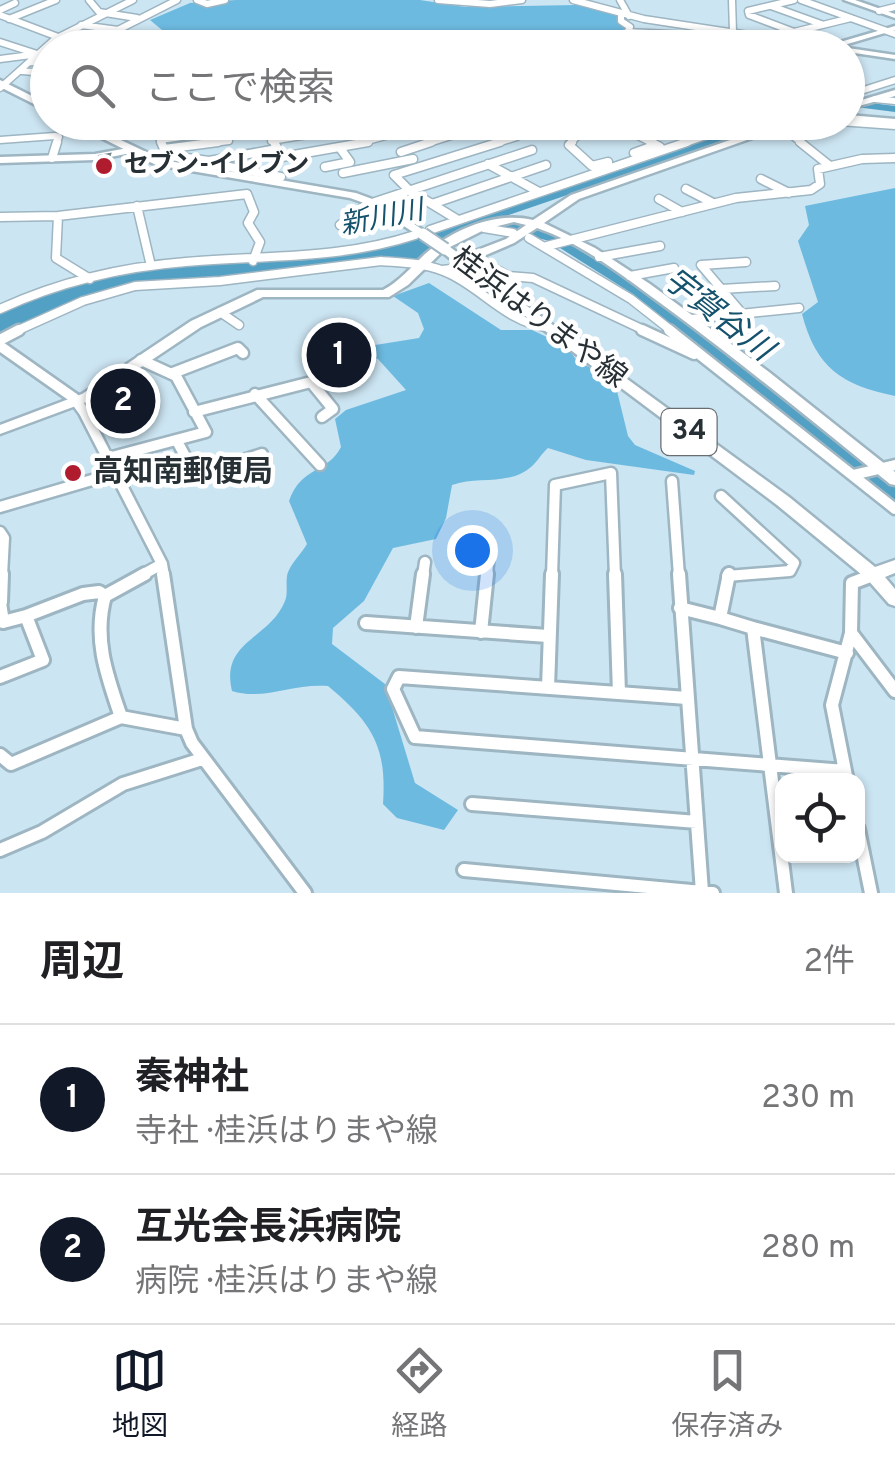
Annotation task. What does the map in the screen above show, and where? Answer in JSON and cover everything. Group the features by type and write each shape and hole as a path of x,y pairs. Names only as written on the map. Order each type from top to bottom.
{"main road":[{"path":"1,85 30,99"},
{"path":"865,120 895,124"},
{"name":"桂浜はりまや線","path":"109,140 183,168 342,191 373,202 423,233 782,501 873,575 895,600"},
{"path":"460,261 526,231 576,197 749,140"},
{"name":"桂浜はりまや線","path":"0,430 77,402 141,360 202,328 220,312 269,291 380,295 396,290 442,245 504,220 521,218 526,231 568,240 630,276 690,319 866,471 895,480"},
{"path":"873,575 895,566"}],"street":[{"path":"9,19 56,0"},
{"path":"90,0 103,13 138,18"},
{"path":"70,30 132,0"},
{"path":"81,24 118,30 177,0"},
{"path":"197,0 208,4 225,0"},
{"path":"444,0 490,4 522,0"},
{"path":"573,0 626,20 670,30"},
{"path":"732,0 733,30"},
{"path":"789,30 749,15 748,11 797,0 892,31"},
{"path":"848,0 895,16"},
{"path":"619,1 626,20 624,30"},
{"path":"15,2 0,13 39,30"},
{"path":"770,6 823,25"},
{"path":"879,11 895,7"},
{"path":"802,30 851,18"},
{"path":"626,20 718,30"},
{"path":"865,38 892,31"},
{"path":"0,42 30,52"},
{"path":"865,53 895,58"},
{"path":"0,59 30,55"},
{"path":"1,85 30,62"},
{"path":"22,71 30,72"},
{"path":"865,90 895,80"},
{"path":"865,102 895,92"},
{"path":"874,99 895,101"},
{"path":"865,123 895,124"},
{"path":"0,140 30,138"},
{"path":"52,158 58,140"},
{"path":"160,140 164,149 209,161 277,150"},
{"path":"174,152 229,140"},
{"path":"281,140 271,142 282,157 383,140"},
{"path":"400,152 439,140"},
{"path":"458,220 409,190 394,176 508,140"},
{"path":"573,140 569,144 592,166 685,140"},
{"path":"647,140 661,147"},
{"path":"800,140 830,166"},
{"path":"380,141 426,166"},
{"path":"0,309 90,279 151,266 323,257 376,248 661,147"},
{"path":"325,167 350,162 340,148"},
{"path":"0,160 95,157 128,150"},
{"path":"340,225 373,202 532,150"},
{"path":"174,152 281,177 277,180"},
{"path":"549,245 714,204 816,188 820,184 816,171 868,158 895,158"},
{"path":"343,173 413,159"},
{"path":"488,164 539,192"},
{"path":"432,204 546,165"},
{"path":"761,179 790,193"},
{"path":"686,189 714,204"},
{"path":"0,217 58,216 247,194 254,212 248,224 260,242 254,261 269,291"},
{"path":"660,198 682,212"},
{"path":"137,206 142,241 151,266"},
{"path":"58,216 56,258 90,279"},
{"path":"487,227 526,231 631,299 713,363 866,471 895,509"},
{"path":"599,257 660,246"},
{"path":"305,893 202,759 186,728 162,564 77,402 0,343 52,314 134,286 379,261 442,270 478,286 526,325 546,327"},
{"path":"740,312 700,265 746,262"},
{"path":"442,270 488,265 508,276 539,280 713,363"},
{"path":"630,276 674,268"},
{"path":"721,289 775,286"},
{"path":"690,319 799,308"},
{"path":"220,312 240,325"},
{"path":"173,373 238,348 244,353"},
{"path":"108,458 206,432 173,373 141,360"},
{"path":"194,412 311,382 333,409 322,417"},
{"path":"254,394 320,465"},
{"path":"177,441 193,470"},
{"path":"175,477 262,454"},
{"path":"866,471 895,464"},
{"path":"0,492 4,504 116,473"},
{"path":"548,688 555,485 610,473 619,693"},
{"path":"672,480 702,892"},
{"path":"720,618 726,577 730,573 790,571 794,563 721,496"},
{"path":"0,532 4,538 0,602 3,622 82,594 99,592 105,596"},
{"path":"481,632 489,552"},
{"path":"416,627 425,562"},
{"path":"105,596 162,564"},
{"path":"845,773 832,705 851,633 855,594 852,583 873,575"},
{"path":"105,596 98,634 121,717"},
{"path":"680,608 846,653"},
{"path":"0,677 43,660 26,616"},
{"path":"366,623 548,636"},
{"path":"753,628 767,765 786,893"},
{"path":"851,633 895,691"},
{"path":"687,698 398,677 392,689 415,737 692,758 824,773"},
{"path":"0,755 10,764 121,717 186,728"},
{"path":"0,850 42,832 124,784 202,759"},
{"path":"472,804 697,822"},
{"path":"865,863 871,893"},
{"path":"464,870 713,893"}],"shaded area":[{"path":"420,0 465,7 576,5 618,13 625,28 162,30 150,20 190,3"},
{"path":"705,140 728,140 497,219 554,235 645,290 895,487 895,500 633,294 549,241 483,223 445,237 413,262 130,283 101,291 0,336 0,312 74,285 156,266 309,260 377,249"},
{"path":"895,188 895,396 846,379 815,348 802,314 818,302 798,241 809,225 805,206"},
{"path":"429,283 501,330 532,330 566,346 578,362 617,391 628,436 635,445 695,471 694,475 586,460 548,448 531,467 513,477 452,485 446,518 436,539 393,548 364,601 333,628 332,644 385,684 415,783 458,810 444,830 397,818 383,804 382,766 374,737 356,712 328,686 244,694 232,691 230,674 240,651 278,614 285,601 288,574 307,544 289,501 300,481 329,461 341,447 335,419 346,410 406,390 378,359 344,350 419,338 424,329 418,313 393,296"}],"building":[{"path":"110,154 107,164 97,164 99,156"}],"waterway":[{"path":"865,105 895,109"}],"place":[{"name":"セブン-イレブン","path":"104,166"},
{"name":"秦神社","path":"339,355"},
{"name":"互光会長浜病院","path":"123,401"},
{"name":"高知南郵便局","path":"73,473"}],"water label":[{"name":"新川川","path":"382,219"},
{"name":"宇賀谷川","path":"717,316"}]}
